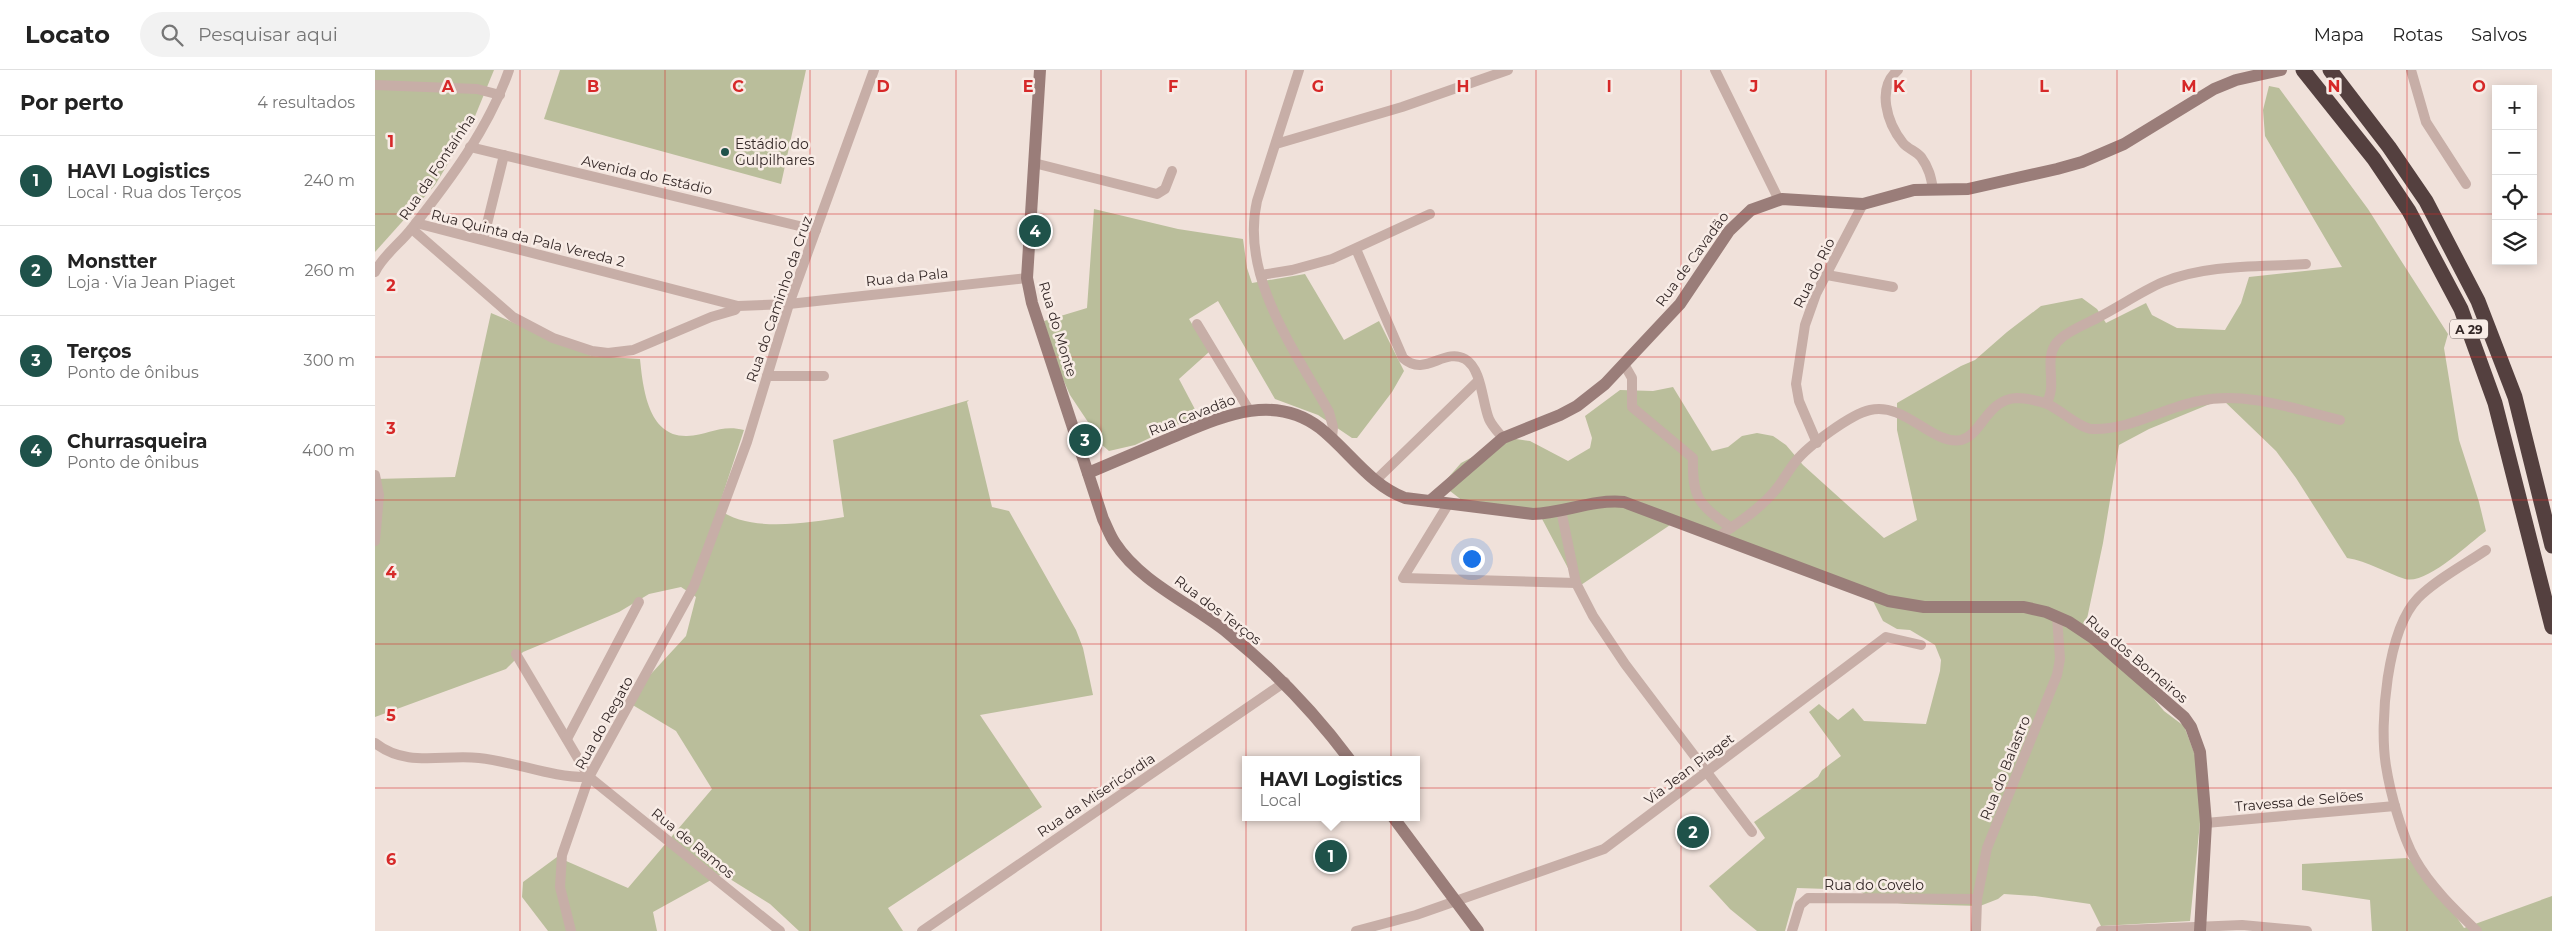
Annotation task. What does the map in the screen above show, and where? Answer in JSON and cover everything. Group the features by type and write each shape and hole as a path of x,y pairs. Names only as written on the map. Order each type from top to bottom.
{"highway":[{"name":"A 29","path":"2303,70 2374,159 2409,211 2461,309 2495,403 2552,627"},
{"name":"A 29","path":"2330,70 2389,147 2427,201 2478,300 2515,397 2552,546"}],"street":[{"name":"Rua da Fontaínha","path":"375,272 414,226 471,147 500,95 509,70"},
{"name":"Rua do Caminho da Cruz","path":"712,538 747,442 789,304 873,70"},
{"name":"Rua do Monte","path":"1040,70 1027,278 1032,303 1088,473"},
{"path":"1299,70 1253,221 1255,248 1261,275 1277,319 1329,412 1333,428 1333,438"},
{"path":"1276,144 1402,107 1508,70"},
{"path":"1715,70 1779,200"},
{"path":"1898,70 1885,87 1885,102 1892,123 1903,143 1920,156 1931,174 1933,189"},
{"name":"Rua de Cavadão","path":"1430,501 1503,438 1577,406 1599,389 1680,304 1729,231 1739,219 1751,210 1779,200 1795,199 1863,204 1914,190 1955,190 1981,187 2082,162 2124,144 2197,97 2255,73 2281,70"},
{"path":"2411,70 2426,122 2466,184"},
{"path":"375,85 477,89 500,95"},
{"name":"Avenida do Estádio","path":"471,147 816,230"},
{"path":"483,240 504,155"},
{"path":"1034,163 1157,194 1165,189 1172,171"},
{"name":"Rua do Rio","path":"1817,443 1799,401 1796,384 1805,325 1827,275 1863,204"},
{"path":"1261,275 1319,263 1356,249 1430,214"},
{"path":"414,226 513,317 553,338 591,351 608,353 633,350 711,317 735,310 738,306"},
{"name":"Rua Quinta da Pala Vereda 2","path":"414,226 483,240 738,306"},
{"path":"1356,249 1403,358 1413,365 1419,366 1448,357 1464,358 1472,366 1489,419 1503,438"},
{"path":"2046,403 2051,396 2051,354 2056,343 2140,294 2165,282 2219,268 2306,264"},
{"path":"1827,275 1893,287"},
{"name":"Rua da Pala","path":"738,306 789,304 1027,278"},
{"path":"1197,324 1249,410"},
{"path":"1624,364 1632,378 1632,406 1693,458 1697,498 1707,510 1731,528"},
{"path":"767,376 824,376"},
{"path":"1375,481 1478,381"},
{"path":"1718,537 1772,494 1797,460 1836,427 1870,410 1893,411 1908,416 1941,437 1962,440 1971,435 1998,404 2016,398 2046,403 2091,429 2130,425 2197,401 2220,398 2259,400 2339,420"},
{"name":"Rua Cavadão","path":"1088,473 1209,422 1249,410 1276,410 1293,413 1313,423 1333,438 1375,481 1393,493 1430,501 1533,514 1561,510"},
{"name":"Rua dos Terços","path":"1088,473 1103,519 1115,543 1129,560 1149,577 1227,632 1285,682 1347,756"},
{"path":"375,475 379,495 375,542"},
{"name":"Rua dos Borneiros","path":"1561,510 1599,501 1624,502 1889,601 1932,608 2024,607 2057,616 2081,630 2125,664 2191,727 2200,752 2206,824 2200,928"},
{"path":"1449,503 1403,578 1576,583"},
{"path":"1561,510 1576,583 1609,641 1753,832"},
{"name":"Rua do Regato","path":"571,931 560,887 562,856 589,777 695,586 712,538"},
{"path":"2477,931 2449,904 2415,859 2395,806 2385,765 2384,738 2393,648 2403,621 2418,598 2486,550"},
{"path":"567,739 639,602"},
{"name":"Rua do Balastro","path":"1976,931 1977,899 1987,848 2057,675 2061,659 2057,616"},
{"name":"Via Jean Piaget","path":"1355,931 1456,902 1604,849 1886,637 1921,645"},
{"path":"375,743 393,755 407,758 479,758 567,778 589,777 516,654"},
{"name":"Rua da Misericórdia","path":"922,931 1285,682"},
{"name":"Rua de Ramos","path":"589,777 779,931"},
{"name":"Travessa de Selões","path":"2206,824 2395,806"},
{"path":"1396,821 1478,931"},
{"name":"Rua do Covelo","path":"1792,931 1800,904 1809,898 1977,899"},
{"path":"2101,931 2242,925 2307,931"}],"green space":[{"path":"375,70 494,70 471,126 435,185 375,252"},
{"name":"Estádio do Gulpilhares","path":"560,70 806,70 781,184 544,119"},
{"path":"2269,86 2279,88 2368,209 2448,334 2444,348 2459,440 2479,502 2486,531 2436,570 2414,579 2405,579 2347,558 2296,478 2276,451 2222,399 2149,429 2119,445 2103,543 2084,633 2148,692 2164,711 2184,726 2195,755 2202,803 2190,921 2101,926 2090,904 2035,896 2004,894 1998,899 1980,906 1906,904 1872,900 1858,890 1797,888 1785,931 1757,931 1730,909 1709,886 1765,838 1754,822 1818,777 1822,770 1841,756 1809,712 1819,704 1838,720 1853,708 1864,721 1926,724 1940,671 1941,660 1935,645 1910,630 1897,629 1883,621 1867,589 1679,519 1578,587 1541,517 1463,501 1450,491 1447,479 1461,463 1509,438 1530,441 1568,461 1590,448 1592,438 1585,416 1620,390 1653,391 1673,387 1712,451 1728,447 1742,436 1757,433 1773,436 1786,445 1803,465 1884,538 1917,520 1897,430 1897,403 1961,366 1975,360 2041,306 2082,298 2097,309 2106,323 2146,303 2152,315 2177,328 2225,330 2241,303 2249,277 2342,267 2265,136 2263,110"},
{"path":"1094,209 1178,229 1243,239 1247,268 1252,283 1305,274 1344,340 1379,321 1404,371 1392,392 1357,438 1352,438 1318,415 1275,399 1218,301 1189,319 1209,352 1179,379 1198,415 1135,445 1109,451 1094,438 1088,422 1070,395 1055,361 1044,321 1087,308"},
{"path":"491,313 592,356 640,359 643,383 650,409 656,420 674,434 687,436 728,428 744,430 718,509 731,516 762,524 813,522 844,517 833,440 969,400 967,402 992,507 1009,511 1076,630 1083,648 1093,695 980,715 1042,807 888,908 903,931 799,931 770,904 722,874 653,912 657,931 548,931 522,897 523,882 557,857 628,888 712,789 676,731 626,701 686,636 696,597 681,587 649,594 619,612 523,652 506,669 375,717 375,479 455,477"},
{"path":"2407,858 2425,871 2464,928 2552,896 2552,931 2372,931 2370,900 2302,890 2302,864"}],"place":[{"name":"Estádio do Gulpilhares","path":"725,152"},
{"name":"Churrasqueira","path":"1035,231"},
{"name":"Terços","path":"1085,440"},
{"name":"Monstter","path":"1693,832"},
{"name":"HAVI Logistics","path":"1331,856"}]}
